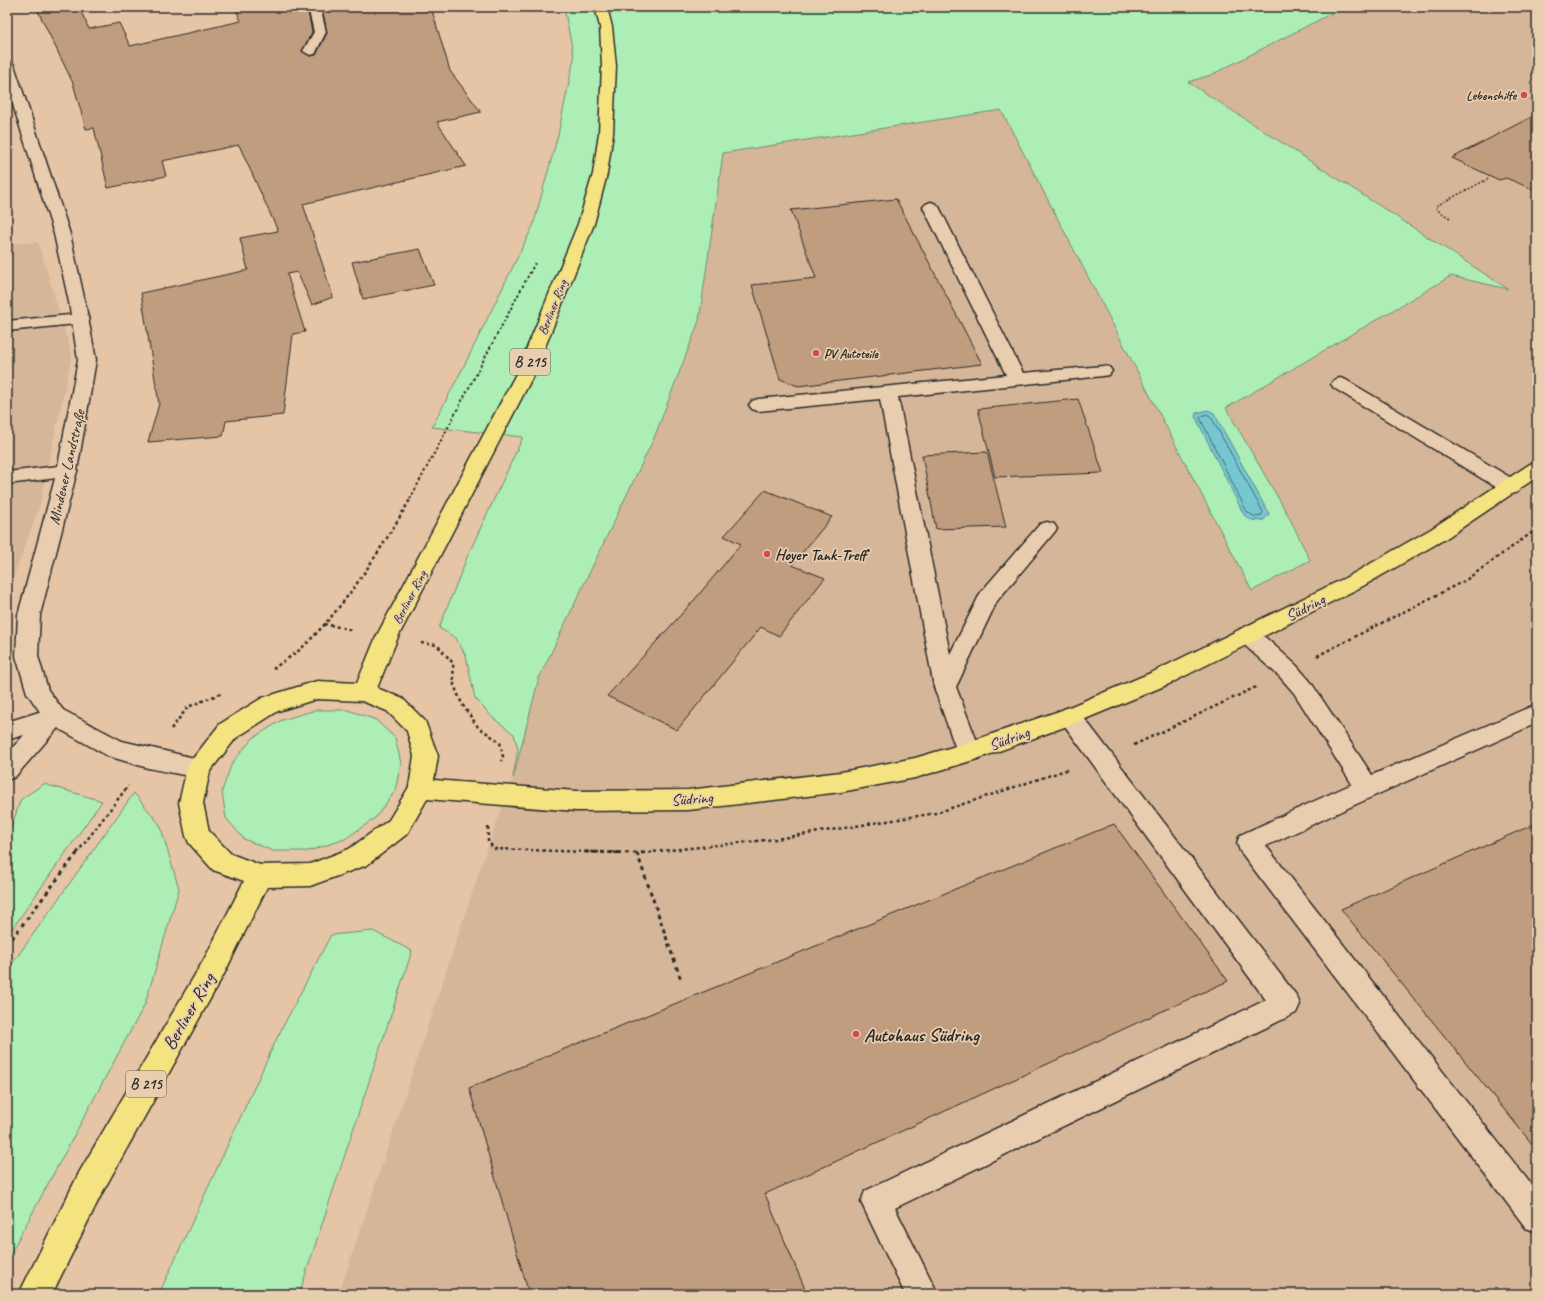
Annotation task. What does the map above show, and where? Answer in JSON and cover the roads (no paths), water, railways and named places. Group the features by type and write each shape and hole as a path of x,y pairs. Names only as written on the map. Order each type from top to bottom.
{"main road":[{"name":"Berliner Ring","path":"364,692 387,637 526,372 586,224 600,174 606,133 609,66 606,27 601,7"},
{"name":"Südring","path":"421,790 576,801 688,800 842,782 915,768 969,752 1070,716 1161,678 1356,581 1438,534 1537,468"},
{"path":"318,690 364,692 395,705 417,727 426,756 421,790 398,827 358,857 310,875 260,876 222,862 198,836 191,803 199,768 228,731 270,704 318,690"},
{"name":"Berliner Ring","path":"35,1294 92,1182 215,965 260,876"}],"street":[{"path":"310,51 320,32 314,7"},
{"name":"Mindener Landstraße","path":"7,65 62,234 87,360 67,471 29,615 27,656 38,693 55,716 116,750 199,768"},
{"path":"931,207 1017,380"},
{"path":"7,326 80,319"},
{"path":"758,405 1103,371"},
{"path":"1340,384 1510,487"},
{"path":"888,392 945,687 969,752"},
{"path":"7,478 67,471"},
{"path":"945,687 988,597 1047,529"},
{"path":"1248,635 1288,671 1302,687 1367,788"},
{"path":"1537,713 1367,788 1249,843 1537,1217"},
{"path":"7,731 55,716"},
{"path":"7,770 55,716"},
{"path":"922,1294 876,1202 1286,1004 1070,716"}],"water":[{"path":"1208,410 1214,413 1269,514 1264,520 1253,520 1244,515 1195,416 1196,413"}],"place":[{"name":"Lebenshilfe","path":"1524,95"},
{"name":"PV Autoteile","path":"816,353"},
{"name":"Hoyer Tank-Treff","path":"767,554"},
{"name":"Autohaus Südring","path":"856,1034"}]}
